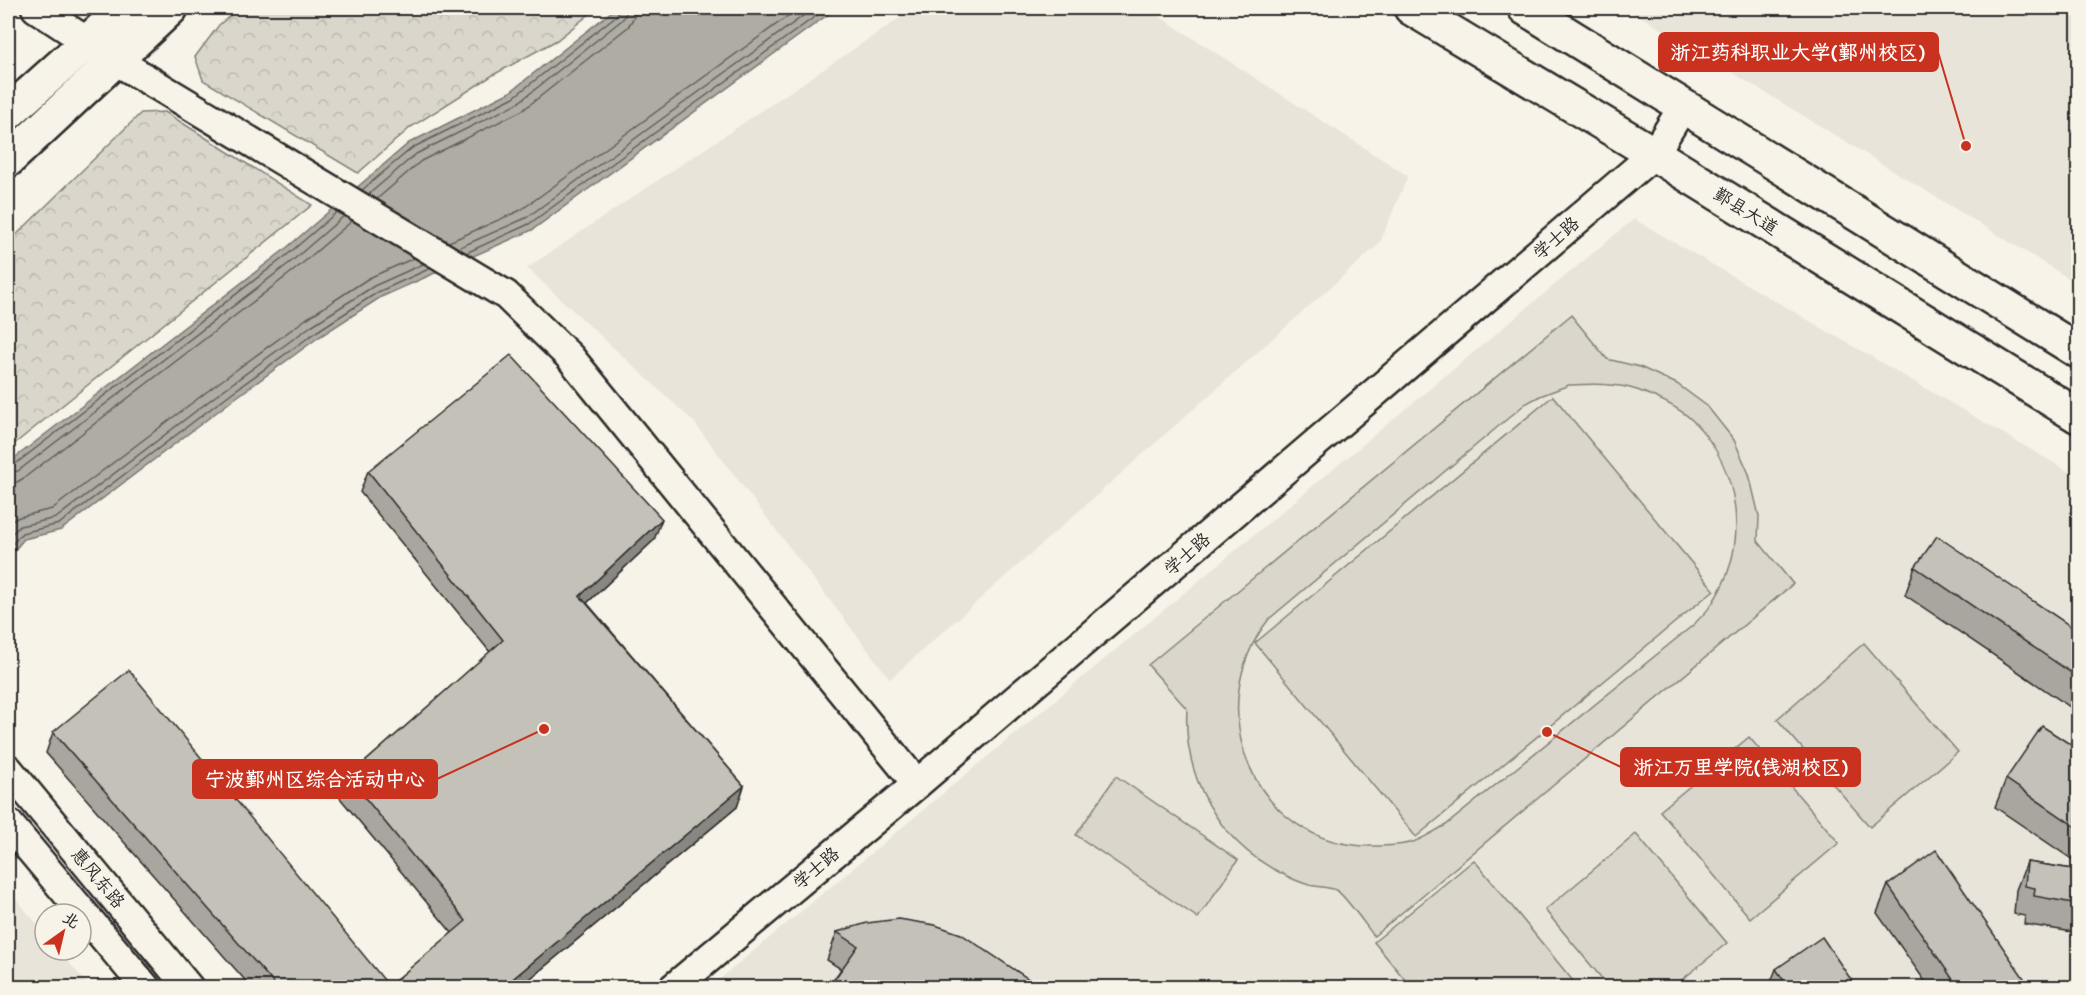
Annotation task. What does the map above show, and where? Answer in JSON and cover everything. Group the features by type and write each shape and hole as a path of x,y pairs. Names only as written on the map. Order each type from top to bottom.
{"main road":[{"path":"8,113 125,8"},
{"path":"8,160 171,8"},
{"name":"鄞县大道","path":"1411,8 1654,154 2079,416"},
{"path":"1525,8 2079,351"}],"street":[{"path":"36,8 115,60 506,295 570,357 917,784"},
{"name":"学士路","path":"673,987 917,784 1654,154 1684,105"},
{"name":"惠风东路","path":"8,769 189,987"},
{"name":"惠风东路","path":"8,823 146,987"}],"shaded area":[{"path":"915,8 1146,8 1408,176 1379,244 890,679 693,421 527,268"},
{"path":"1627,8 2078,8 2078,284"},
{"path":"1634,219 2078,477 2078,987 709,988"},
{"path":"8,889 33,919 33,962 68,962 90,987 8,987"}],"green space":[{"path":"239,8 597,8 557,40 493,75 411,127 358,173 203,80 195,57 219,25"},
{"path":"165,112 312,205 8,449 8,243 141,113"},
{"path":"1571,315 1607,359 1640,367 1677,384 1707,406 1734,440 1749,474 1759,516 1758,541 1793,584 1374,936 1350,904 1336,890 1309,885 1279,872 1257,859 1222,825 1198,782 1191,759 1187,734 1187,709 1148,665","holes":["1569,385 1621,386 1637,390 1674,407 1687,416 1709,440 1722,462 1730,484 1735,508 1736,532 1725,580 1711,605 1692,626 1446,825 1426,836 1403,844 1372,846 1331,840 1296,824 1269,798 1250,767 1239,731 1239,693 1248,655 1269,619 1525,404"]},
{"path":"1553,396 1714,590 1416,837 1255,643"},
{"path":"1864,643 1958,752 1870,827 1777,719"},
{"path":"1749,737 1839,843 1750,918 1660,811"},
{"path":"1116,776 1238,860 1198,918 1076,835"},
{"path":"1636,834 1727,943 1673,987 1609,987 1545,910"},
{"path":"1474,860 1578,987 1411,987 1374,942"}],"water":[{"path":"616,8 837,8 532,230 381,297 319,337 61,530 24,539 8,558 8,463 284,250 409,143 510,92"}],"building":[{"path":"511,355 662,519 580,596 744,786 503,987 277,987 53,732 129,670 389,986 466,921 348,777 503,640 368,471"},
{"path":"1937,536 2079,632 2079,678 1915,567"},
{"path":"2042,726 2079,750 2079,829 2006,779"},
{"path":"1936,850 2030,987 1958,987 1888,885"},
{"path":"2027,862 2079,870 2079,904 2034,896 2035,888 2025,886"},
{"path":"899,919 935,925 961,934 1036,984 1034,987 829,987 858,946 837,932 867,923"},
{"path":"1822,937 1856,987 1788,987 1776,969"}],"place":[{"name":"浙江药科职业大学(鄞州校区)","path":"1966,146"},
{"name":"宁波鄞州区综合活动中心","path":"544,729"},
{"name":"浙江万里学院(钱湖校区)","path":"1547,732"}]}
